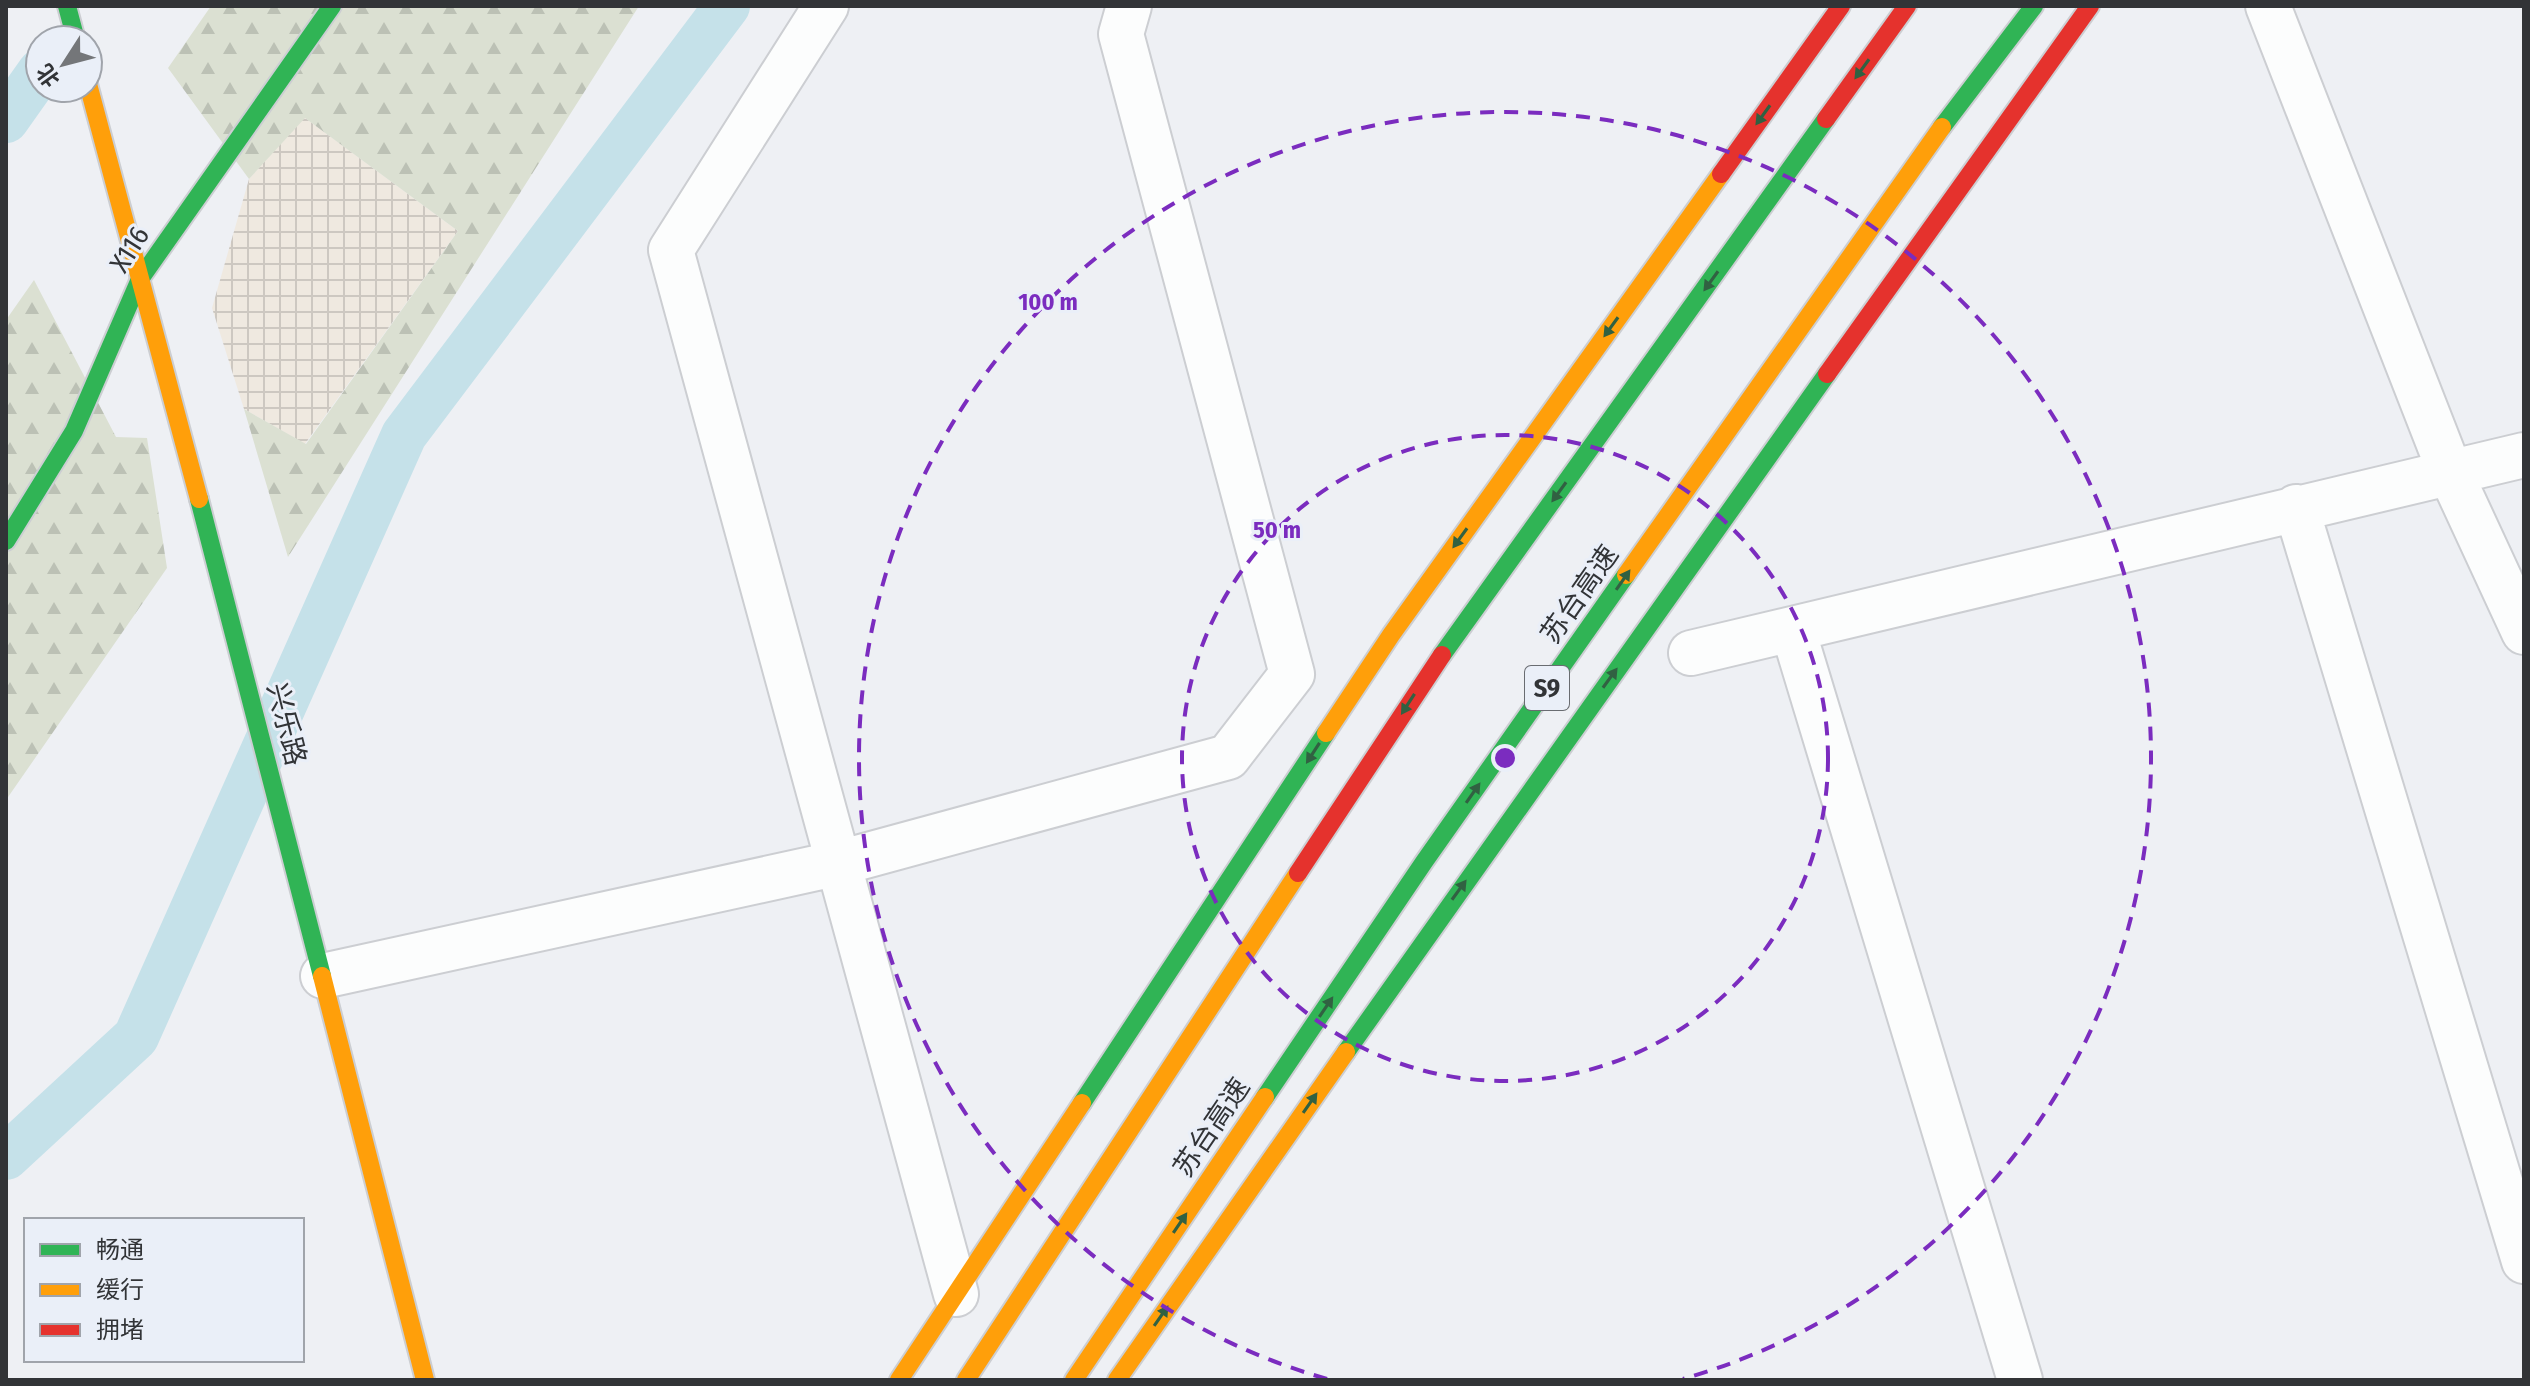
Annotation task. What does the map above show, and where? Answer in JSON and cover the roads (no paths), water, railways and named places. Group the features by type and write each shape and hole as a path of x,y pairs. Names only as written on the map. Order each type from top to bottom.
{"main road":[{"name":"X116","path":"6,541 74,431 140,279 332,6"},
{"path":"899,1380 1391,635 1841,6"},
{"path":"966,1380 1422,683 1907,6"},
{"name":"苏台高速","path":"1074,1380 1424,862 1964,96 2034,6"},
{"path":"1117,1380 1451,901 2090,6"},
{"name":"兴乐路","path":"93,104 233,624 425,1380"}],"street":[{"path":"826,6 671,250 956,1294"},
{"path":"323,976 839,863 1228,757 1292,674 1121,34 1129,6"},
{"path":"2268,6 2450,472 2524,632"},
{"path":"1691,653 2524,455"},
{"path":"2296,507 2524,1261"},
{"path":"1793,630 2020,1380"}],"waterway":[{"path":"6,1157 136,1037 404,435 727,6"},
{"path":"6,120 24,95"}]}
